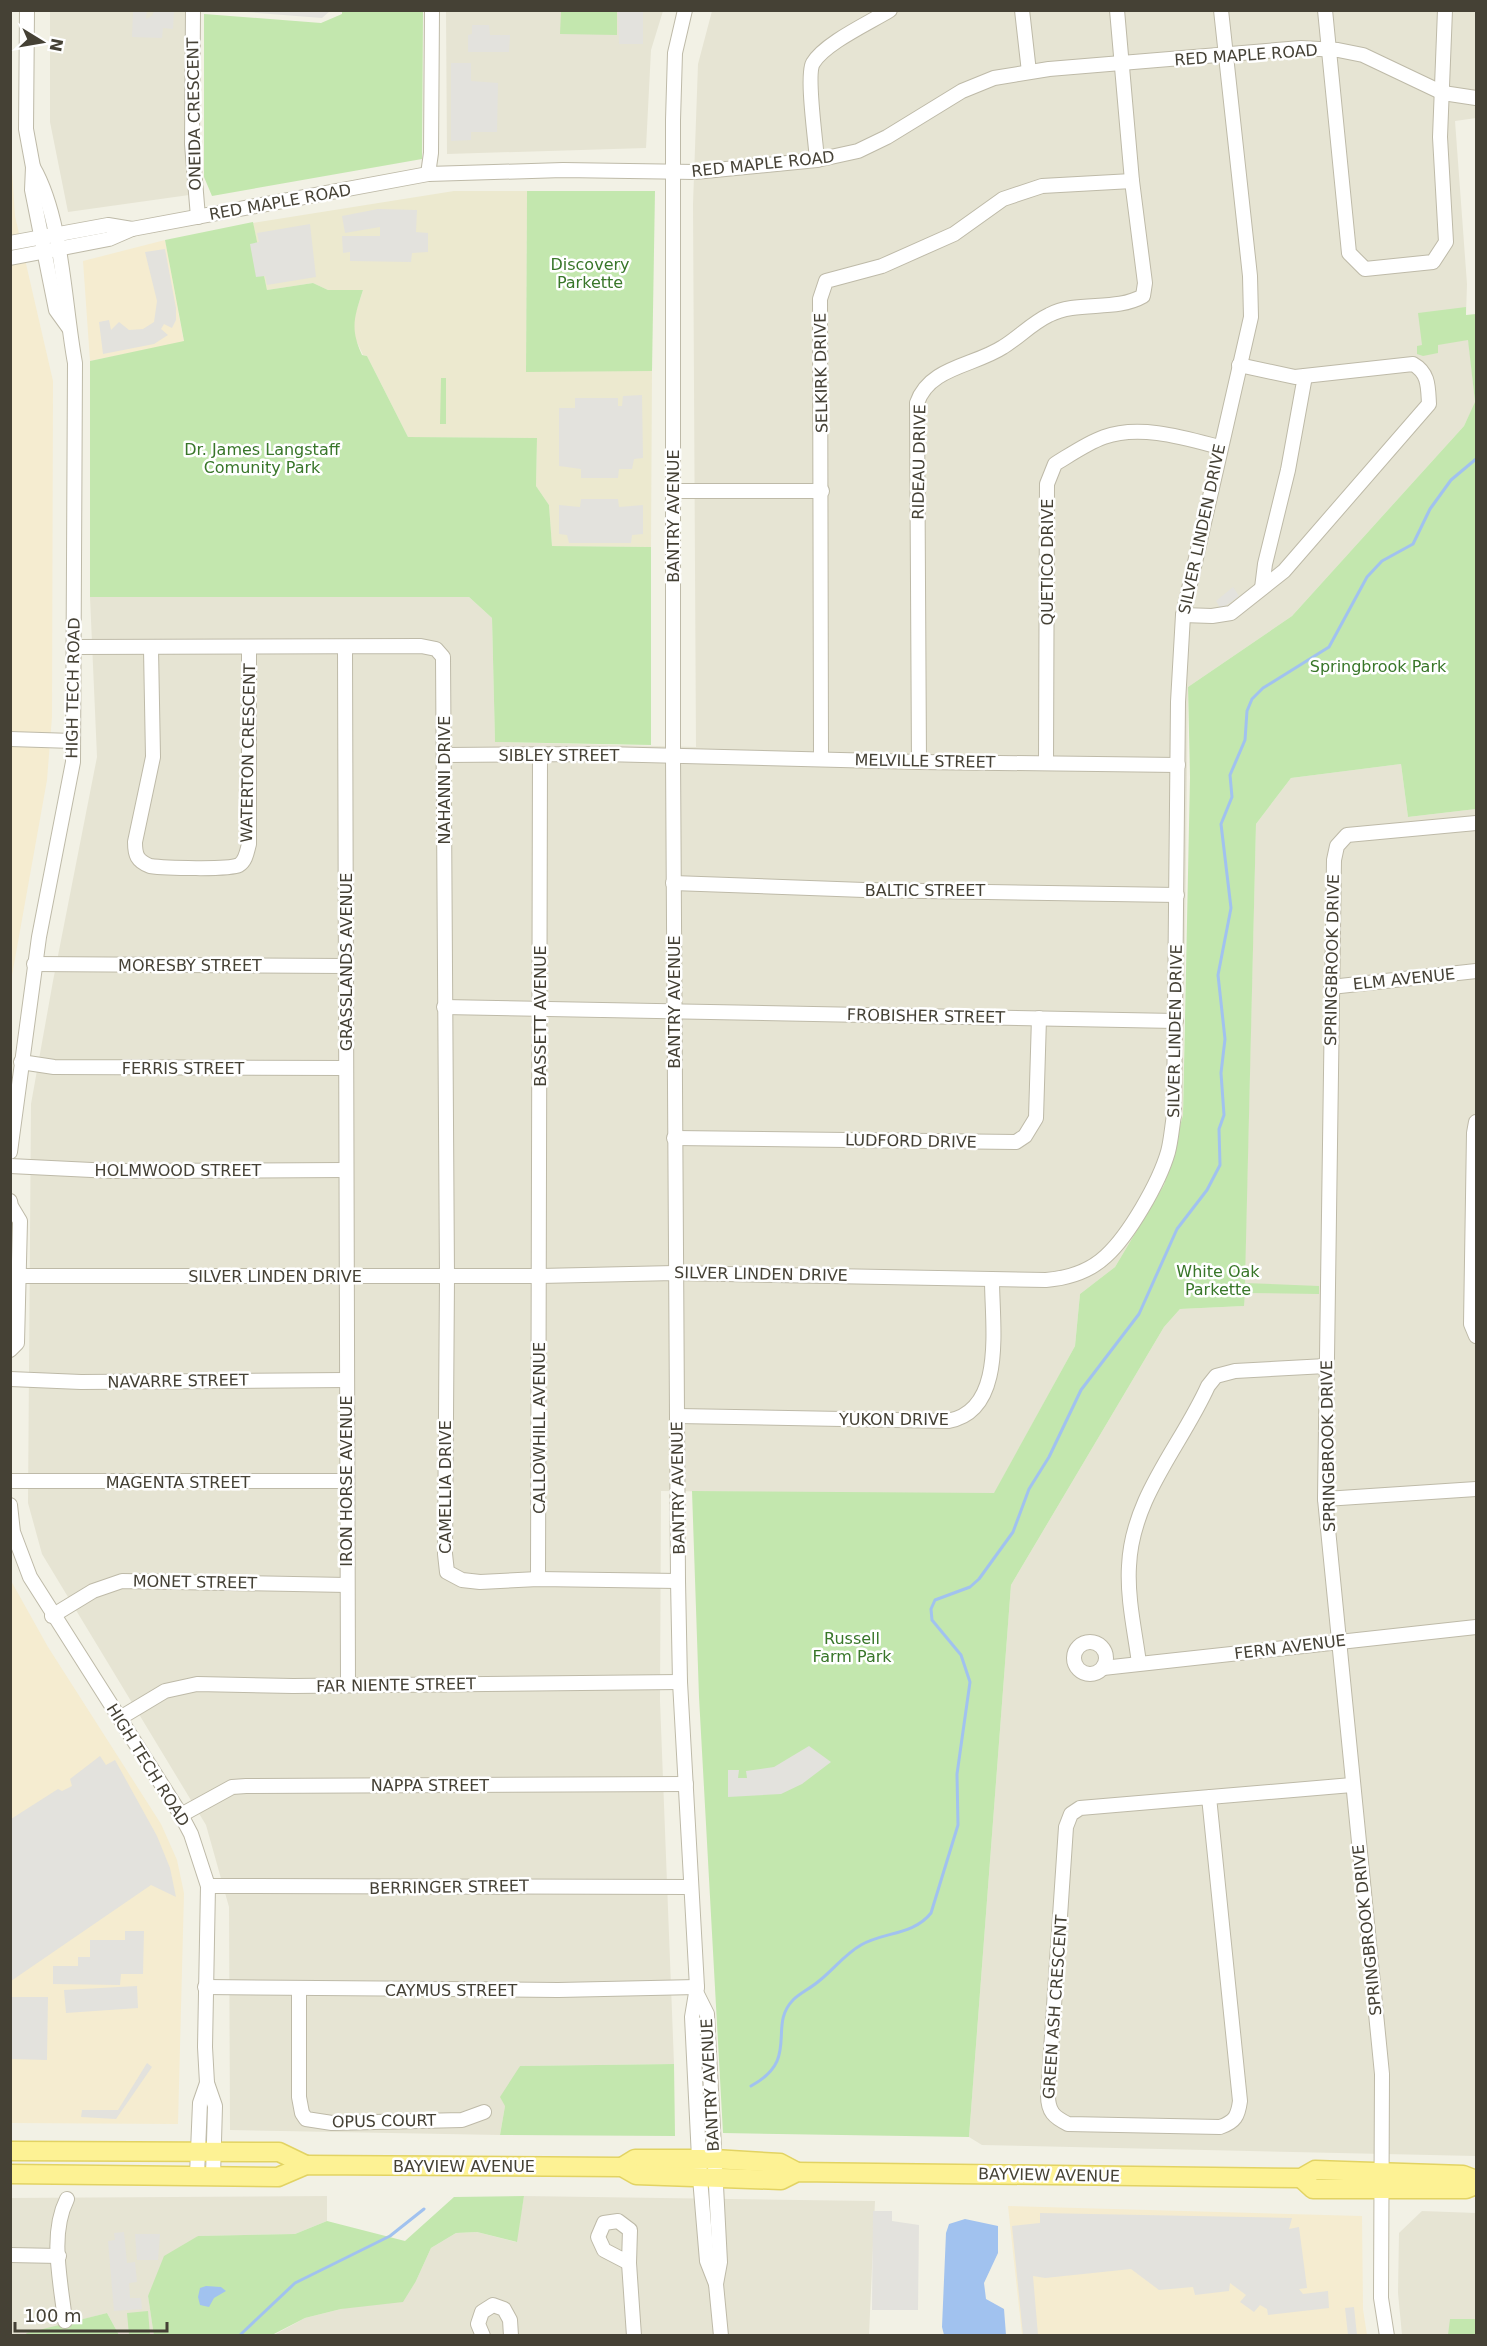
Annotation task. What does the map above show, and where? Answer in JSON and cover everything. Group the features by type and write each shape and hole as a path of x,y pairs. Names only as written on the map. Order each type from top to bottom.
{"main road":[{"name":"BAYVIEW AVENUE","path":"10,2151 279,2152 306,2165"},
{"name":"BAYVIEW AVENUE","path":"622,2167 635,2159 707,2159 780,2163 797,2172 1301,2178 1312,2189 1383,2180 1463,2175 1476,2180"},
{"name":"BAYVIEW AVENUE","path":"10,2174 278,2177 306,2165 622,2167 636,2175 782,2180 797,2172"},
{"name":"BAYVIEW AVENUE","path":"1383,2180 1467,2189 1476,2185"}],"street":[{"name":"HIGH TECH ROAD","path":"27,10 26,129 33,167 45,187 47,236 43,251 56,310 69,328"},
{"name":"ONEIDA CRESCENT","path":"193,10 192,144 198,217"},
{"path":"428,174 431,153 432,10"},
{"name":"BANTRY AVENUE","path":"686,10 675,53 673,120 675,172 674,1138 678,1581 680,1682 697,1990 692,2017 708,2178 720,2262 717,2284 721,2336"},
{"path":"818,160 812,65 822,52 890,10"},
{"path":"1022,10 1029,72"},
{"name":"RIDEAU DRIVE","path":"919,762 917,403 922,389 942,373 1001,348 1048,315 1078,307 1132,303 1143,296 1145,283 1132,181 1117,10"},
{"name":"SILVER LINDEN DRIVE","path":"15,1276 346,1277 675,1273 992,1280 1067,1278 1080,1273 1105,1257 1116,1245 1153,1187 1168,1153 1174,1115 1178,702 1182,615 1219,447 1251,317 1250,276 1221,10"},
{"path":"1325,10 1349,253 1365,269 1433,262 1446,242 1440,137 1445,10"},
{"name":"RED MAPLE ROAD","path":"10,258 109,239 132,229 428,174 563,170 675,172 818,160 858,151 887,137 962,91 994,78 1029,72 1301,48 1363,55 1383,62 1443,93 1476,98"},
{"name":"SELKIRK DRIVE","path":"821,758 820,299 826,280 882,266 954,234 1003,199 1042,186 1132,181"},
{"name":"RED MAPLE ROAD","path":"10,243 108,225 132,229"},
{"name":"HIGH TECH ROAD","path":"10,1152 34,964 49,876 73,762 75,363 69,328 69,306 58,250 47,236"},
{"path":"1182,615 1206,616 1231,613 1297,559 1429,404 1426,378 1421,369 1413,364 1305,376 1279,375 1239,365"},
{"path":"1262,588 1264,564 1288,470 1305,376"},
{"name":"QUETICO DRIVE","path":"1046,763 1047,484 1055,464 1104,437 1119,434 1176,435 1219,447"},
{"path":"673,491 822,491"},
{"name":"NAHANNI DRIVE","path":"73,647 152,649 249,646 421,646 436,650 443,657 446,755 444,1007 447,1276"},
{"name":"WATERTON CRESCENT","path":"152,649 153,757 135,842 135,854 141,863 150,866 224,867 238,865 244,860 249,844 249,646"},
{"name":"GRASSLANDS AVENUE","path":"345,647 346,1277"},
{"path":"10,739 73,741"},
{"name":"SIBLEY STREET","path":"446,755 673,756"},
{"name":"BASSETT AVENUE","path":"540,755 540,1276"},
{"name":"MELVILLE STREET","path":"673,756 1178,765"},
{"name":"SPRINGBROOK DRIVE","path":"1387,2336 1382,2298 1382,2074 1325,1499 1334,860 1341,839 1347,835 1476,823"},
{"name":"BALTIC STREET","path":"674,883 864,890 1177,895"},
{"name":"MORESBY STREET","path":"34,964 345,966"},
{"name":"ELM AVENUE","path":"1331,987 1476,971"},
{"name":"FROBISHER STREET","path":"444,1007 1176,1022"},
{"name":"LUDFORD DRIVE","path":"674,1138 1016,1142 1024,1136 1036,1118 1039,1018"},
{"name":"FERRIS STREET","path":"21,1062 62,1067 346,1068"},
{"path":"1476,1122 1471,1317 1476,1336"},
{"name":"HOLMWOOD STREET","path":"10,1166 112,1171 346,1170"},
{"path":"10,1201 20,1221 15,1276 17,1343 10,1350"},
{"name":"CAMELLIA DRIVE","path":"447,1276 444,1554 447,1572 470,1581 538,1579 678,1581"},
{"name":"CALLOWHILL AVENUE","path":"538,1579 540,1276"},
{"name":"IRON HORSE AVENUE","path":"346,1277 348,1685"},
{"name":"YUKON DRIVE","path":"677,1416 925,1421 964,1418 975,1408 992,1376 992,1280"},
{"path":"1139,1663 1129,1566 1134,1537 1150,1488 1208,1386 1216,1376 1235,1371 1326,1366"},
{"name":"NAVARRE STREET","path":"10,1379 81,1382 346,1380"},
{"name":"MAGENTA STREET","path":"10,1481 346,1481"},
{"path":"1325,1499 1476,1489"},
{"name":"HIGH TECH ROAD","path":"10,1505 13,1532 30,1577 52,1616 181,1815 191,1834 208,1886 205,1987 207,2083 200,2103 206,2151 205,2175"},
{"name":"MONET STREET","path":"52,1616 93,1591 122,1581 347,1585"},
{"name":"FERN AVENUE","path":"1103,1668 1476,1628"},
{"name":"FAR NIENTE STREET","path":"120,1718 165,1691 197,1684 680,1682"},
{"name":"NAPPA STREET","path":"181,1815 232,1787 246,1786 686,1784"},
{"name":"GREEN ASH CRESCENT","path":"1209,1797 1240,2101 1239,2114 1230,2124 1220,2127 1068,2124 1054,2117 1048,2107 1048,2095 1066,1827 1071,1814 1080,1808 1209,1797 1352,1785"},
{"name":"BERRINGER STREET","path":"208,1886 690,1887"},
{"name":"CAYMUS STREET","path":"205,1987 697,1990"},
{"name":"OPUS COURT","path":"299,1989 299,2097 302,2113 306,2119 332,2123 462,2120 484,2112"},
{"path":"65,2321 58,2221 67,2199"},
{"path":"10,2255 59,2256"},
{"path":"629,2263 634,2336"},
{"path":"483,2336 478,2324 482,2312 493,2305 504,2309 510,2320 511,2336"}],"shaded area":[{"path":"330,10 322,18 233,11"},
{"path":"50,11 187,11 189,195 68,212 50,122"},
{"path":"133,11 147,11 146,19 152,16 154,11 174,11 173,29 163,28 162,38 132,37"},
{"path":"446,11 663,11 651,50 646,148 447,154"},
{"path":"618,11 643,11 643,44 619,44"},
{"path":"712,11 1476,11 1476,118 1455,121 1467,284 1466,315 1475,403 1464,426 1292,616 1188,687 1183,1115 1164,1185 1115,1267 1080,1294 1075,1346 994,1494 661,1491 660,1701 674,2064 520,2066 505,2106 500,2135 230,2130 229,1907 206,1825 42,1554 28,1503 31,1104 97,757 90,597 469,597 492,618 495,742 696,747 693,204 698,64"},
{"path":"472,25 489,25 490,35 510,35 509,52 468,52 468,35 472,34"},
{"path":"451,63 471,63 471,81 498,83 497,132 471,132 471,140 451,141"},
{"path":"10,140 15,216 53,381 52,717 47,780 11,981"},
{"path":"454,191 527,191 526,371 652,371 651,547 552,546 549,505 536,486 537,438 408,437 367,356 363,355 355,338 353,321 363,290 328,290 313,283 267,290 253,223"},
{"path":"378,209 417,210 416,232 428,233 428,252 412,253 411,262 350,261 350,252 343,253 342,236 380,236 380,227 345,233 342,216"},
{"path":"310,224 316,277 267,285 265,276 256,277 250,244 259,242 257,233"},
{"path":"165,240 184,342 90,361 83,261"},
{"path":"165,249 176,308 176,320 172,328 164,324 161,329 168,335 154,344 103,354 99,322 109,320 111,330 119,322 129,330 143,329 154,322 157,301 145,252"},
{"path":"642,395 643,458 634,459 632,469 619,469 618,478 581,478 581,469 559,466 559,408 575,408 575,398 618,398 618,406 622,406 623,396"},
{"path":"581,499 618,499 619,507 643,505 643,534 632,535 631,543 569,543 567,535 559,534 559,505 580,507"},
{"path":"1233,587 1239,596 1221,609 1216,601"},
{"path":"1401,764 1408,817 1476,809 1476,2156 982,2145 969,2137 1011,1585 1164,1327 1180,1309 1244,1306 1256,824 1291,778"},
{"path":"10,1579 48,1647 161,1824 177,1860 184,1893 178,2124 11,2123"},
{"path":"809,1746 831,1762 802,1784 781,1794 728,1797 728,1770 739,1770 738,1778 747,1778 746,1771 774,1767"},
{"path":"100,1756 106,1765 115,1760 157,1836 170,1868 176,1897 151,1885 11,1981 11,1819 58,1789 62,1791 72,1786 70,1779"},
{"path":"125,1931 144,1931 143,1974 121,1974 120,1985 53,1984 53,1966 78,1966 78,1957 90,1957 90,1940 125,1940"},
{"path":"137,1986 138,2008 66,2013 64,1990"},
{"path":"11,1997 48,1997 47,2060 11,2059"},
{"path":"147,2063 152,2067 116,2119 81,2117 82,2110 118,2110"},
{"path":"327,2196 327,2221 295,2234 198,2236 148,2296 154,2335 119,2335 107,2313 23,2335 11,2335 10,2198"},
{"path":"524,2196 875,2201 869,2335 272,2336 305,2318 341,2309 416,2281 431,2248 456,2233 477,2232 516,2242"},
{"path":"1008,2206 1362,2216 1363,2309 1367,2335 1022,2335"},
{"path":"873,2211 892,2211 892,2221 919,2225 918,2310 872,2310"},
{"path":"1422,2211 1476,2213 1476,2335 1402,2335 1398,2293 1399,2233"},
{"path":"1040,2213 1292,2218 1289,2229 1299,2227 1307,2288 1299,2289 1303,2294 1328,2291 1329,2308 1268,2315 1267,2309 1260,2305 1254,2312 1240,2302 1246,2295 1230,2283 1229,2291 1195,2295 1193,2287 1159,2290 1131,2269 1045,2278 1033,2276 1038,2335 1023,2335 1012,2226 1040,2223"},
{"path":"124,2232 127,2263 135,2262 137,2282 129,2283 130,2298 141,2298 142,2309 114,2311 108,2241 115,2240 114,2233"},
{"path":"135,2234 160,2234 158,2260 137,2260"},
{"path":"1354,2307 1357,2335 1348,2335 1345,2308"}],"green space":[{"path":"342,11 423,11 422,159 212,196 204,177 204,14 321,23 342,14"},
{"path":"561,11 617,11 617,35 560,34"},
{"name":"Discovery Parkette","path":"527,191 655,191 652,371 526,372"},
{"name":"Dr. James Langstaff Comunity Park","path":"253,222 267,290 313,283 328,290 363,290 355,323 358,346 362,355 367,356 408,437 537,438 536,486 549,505 552,546 651,547 651,745 495,742 492,618 469,597 90,597 90,361 184,341 165,240"},
{"path":"1466,307 1466,315 1476,314 1476,809 1408,817 1401,764 1291,778 1256,824 1245,1283 1319,1286 1319,1294 1245,1293 1244,1306 1180,1309 1164,1327 1011,1585 969,2137 723,2133 699,1697 692,1491 994,1493 1075,1346 1080,1294 1115,1267 1164,1185 1183,1115 1190,777 1188,687 1292,616 1464,426 1475,402 1468,340 1438,345 1438,353 1423,356 1417,354 1417,346 1422,345 1418,313"},
{"path":"441,378 446,378 446,424 440,424"},
{"path":"674,2064 675,2136 500,2135 505,2106 500,2097 520,2066"},
{"path":"524,2196 517,2242 477,2232 456,2233 431,2248 416,2281 403,2302 341,2309 305,2318 272,2335 154,2336 148,2296 164,2256 198,2236 295,2234 327,2221 405,2241 454,2197"},
{"path":"148,2311 150,2335 129,2335 127,2313"},
{"path":"107,2313 119,2335 23,2336 27,2333"},
{"path":"1450,2319 1476,2319 1476,2335 1448,2335"}],"water":[{"path":"965,2219 998,2226 998,2253 984,2283 986,2299 1004,2309 1006,2335 944,2335 942,2327 946,2233 949,2224"},
{"path":"221,2287 226,2291 214,2298 209,2307 200,2305 198,2297 200,2288"}],"waterway":[{"path":"751,2086 766,2076 775,2065 781,2043 782,2021 793,2000 816,1984 861,1945 916,1925 931,1913 958,1825 957,1774 970,1682 961,1655 932,1620 931,1609 935,1600 970,1587 979,1579 1013,1532 1029,1489 1049,1457 1081,1390 1139,1314 1177,1229 1207,1190 1220,1165 1219,1129 1224,1115 1221,1073 1225,1039 1218,975 1231,908 1221,824 1232,797 1230,775 1245,740 1247,711 1252,699 1263,688 1329,647 1367,577 1382,561 1413,544 1430,509 1451,480 1476,459"},
{"path":"239,2336 295,2283 390,2236 424,2209"}],"park label":[{"name":"Springbrook Park","path":"1378,666"},
{"name":"White Oak Parkette","path":"1218,1280"},
{"name":"Russell Farm Park","path":"852,1647"}]}
